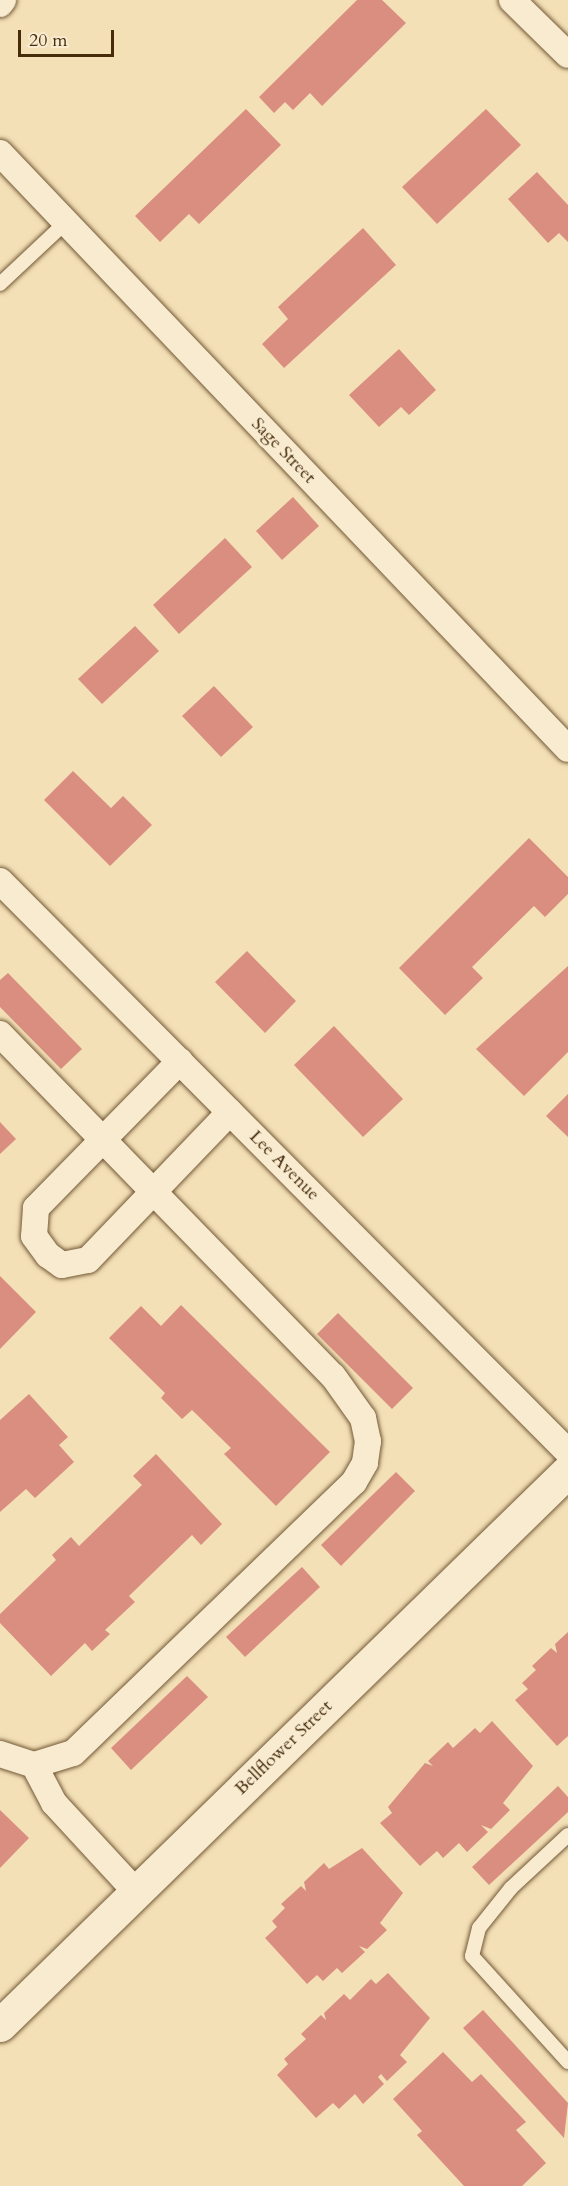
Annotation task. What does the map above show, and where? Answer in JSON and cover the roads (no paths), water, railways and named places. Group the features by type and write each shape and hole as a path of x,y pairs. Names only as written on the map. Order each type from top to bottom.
{"street":[{"path":"0,4 3,0"},
{"path":"512,0 568,55"},
{"name":"Sage Street","path":"0,153 568,749"},
{"name":"Lee Avenue","path":"0,881 568,1452"},
{"path":"0,1034 352,1398 363,1418 365,1463 354,1482 73,1753 34,1765 0,1754"},
{"path":"180,1061 36,1208 34,1236 48,1255 62,1265 88,1260 230,1112"},
{"name":"Bellflower Street","path":"0,2025 568,1472"},
{"path":"34,1765 54,1803 136,1892"}],"lane":[{"path":"0,284 65,223"},
{"path":"568,1835 511,1888 479,1928 472,1956 568,2062"}]}
